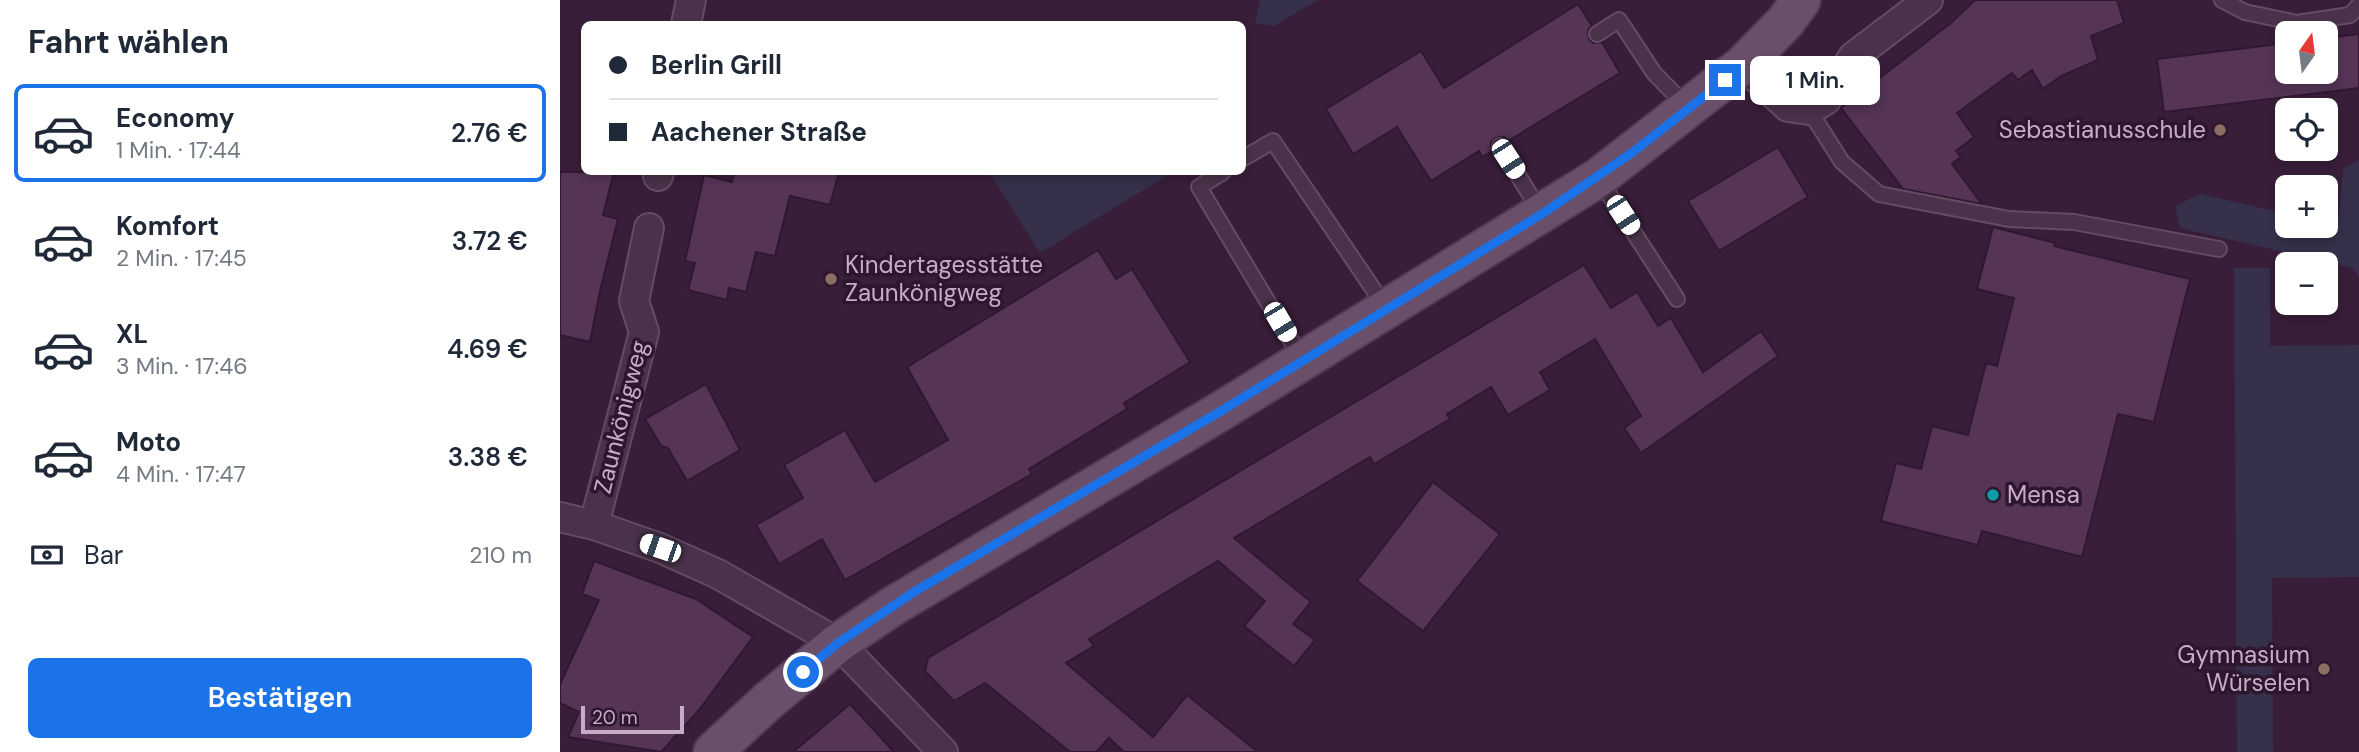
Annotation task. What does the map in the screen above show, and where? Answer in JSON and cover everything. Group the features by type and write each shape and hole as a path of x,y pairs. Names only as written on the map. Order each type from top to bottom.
{"main road":[{"path":"713,752 768,701 838,643 914,592 1210,417 1598,178 1743,65 1786,21 1801,0"}],"street":[{"path":"688,21 691,0"},
{"path":"1743,65 1788,107 1809,110 1826,100 1853,57 1928,0"},
{"name":"Zaunkönigweg","path":"594,525 644,332 634,301 649,228"},
{"path":"560,517 594,525 660,548 718,574 838,643 943,752"}],"lane":[{"path":"2222,0 2245,12 2297,23 2350,15 2359,5"},
{"path":"1597,34 1619,20 1654,73 1689,109"},
{"path":"1809,110 1842,162 1878,194 2010,219 2074,222 2219,249"},
{"path":"1246,157 1273,141 1386,309"},
{"path":"1500,146 1542,214"},
{"path":"1218,175 1199,187 1302,360"},
{"path":"1598,178 1677,299"}],"shaded area":[{"path":"1260,0 1318,0 1274,26 1255,23"},
{"path":"2359,159 2359,277 2353,268 2338,265 2338,252 2284,252 2180,228 2175,206 2200,194 2275,211 2275,238 2338,238 2343,170"},
{"path":"991,175 1168,175 1040,253"},
{"path":"2234,268 2270,268 2270,346 2359,345 2359,577 2272,578 2273,752 2237,752"}],"building":[{"path":"1975,0 2117,0 2124,23 2091,36 2098,60 2061,76 2043,89 2032,70 2018,80 2012,73 1957,113 1974,137 1956,151 1961,157 1952,164 1982,204 1903,189 1841,108 1952,22"},
{"path":"1578,4 1592,26 1588,30 1589,39 1593,43 1602,42 1620,73 1508,141 1504,137 1496,138 1491,142 1492,151 1482,157 1479,151 1431,181 1397,127 1353,154 1326,109 1421,51 1444,88"},
{"path":"2359,34 2359,88 2164,112 2157,59 2275,44 2275,84 2338,84 2338,37"},
{"path":"1778,147 1808,197 1719,251 1688,201"},
{"path":"560,172 613,175 603,215 618,219 590,342 560,335"},
{"path":"704,175 732,182 733,175 838,175 830,205 790,196 775,256 756,252 746,292 729,288 727,300 688,290 695,263 685,261"},
{"path":"1993,227 2055,243 2054,246 2190,279 2154,422 2118,414 2082,557 1982,531 1978,545 1881,521 1896,463 1921,469 1932,426 1968,435 1986,363 1997,366 2014,298 1977,289"},
{"path":"1098,250 1116,279 1132,269 1190,362 1124,403 1127,409 1029,469 1032,474 845,580 822,539 779,564 756,525 803,498 784,465 845,430 875,482 948,440 907,367"},
{"path":"1584,265 1611,308 1637,292 1658,326 1671,318 1703,372 1761,331 1778,356 1641,453 1624,428 1641,416 1595,339 1540,372 1550,390 1508,415 1491,387 1447,414 1450,419 1374,464 1370,457 1234,538 1311,602 1293,624 1315,640 1294,666 1244,626 1265,601 1218,561 1089,639 1094,646 1066,663 1153,737 1187,695 1258,752 1124,752 1109,738 1096,752 1070,752 985,683 954,701 925,671 928,658"},
{"path":"706,384 740,450 687,481 668,448 661,446 645,419"},
{"path":"1433,482 1500,534 1423,631 1357,581"},
{"path":"594,561 696,599 753,637 699,710 661,752 568,737 579,712 560,703 560,684 599,600 582,594"},
{"path":"850,704 894,752 793,752"}],"place":[{"name":"Sebastianusschule","path":"2220,130"},
{"name":"Kindertagesstätte Zaunkönigweg","path":"831,279"},
{"name":"Mensa","path":"1993,495"},
{"name":"Gymnasium Würselen","path":"2324,669"}],"route":[{"path":"803,672 838,643 914,592 1221,411 1542,214 1598,178 1725,80"}]}
